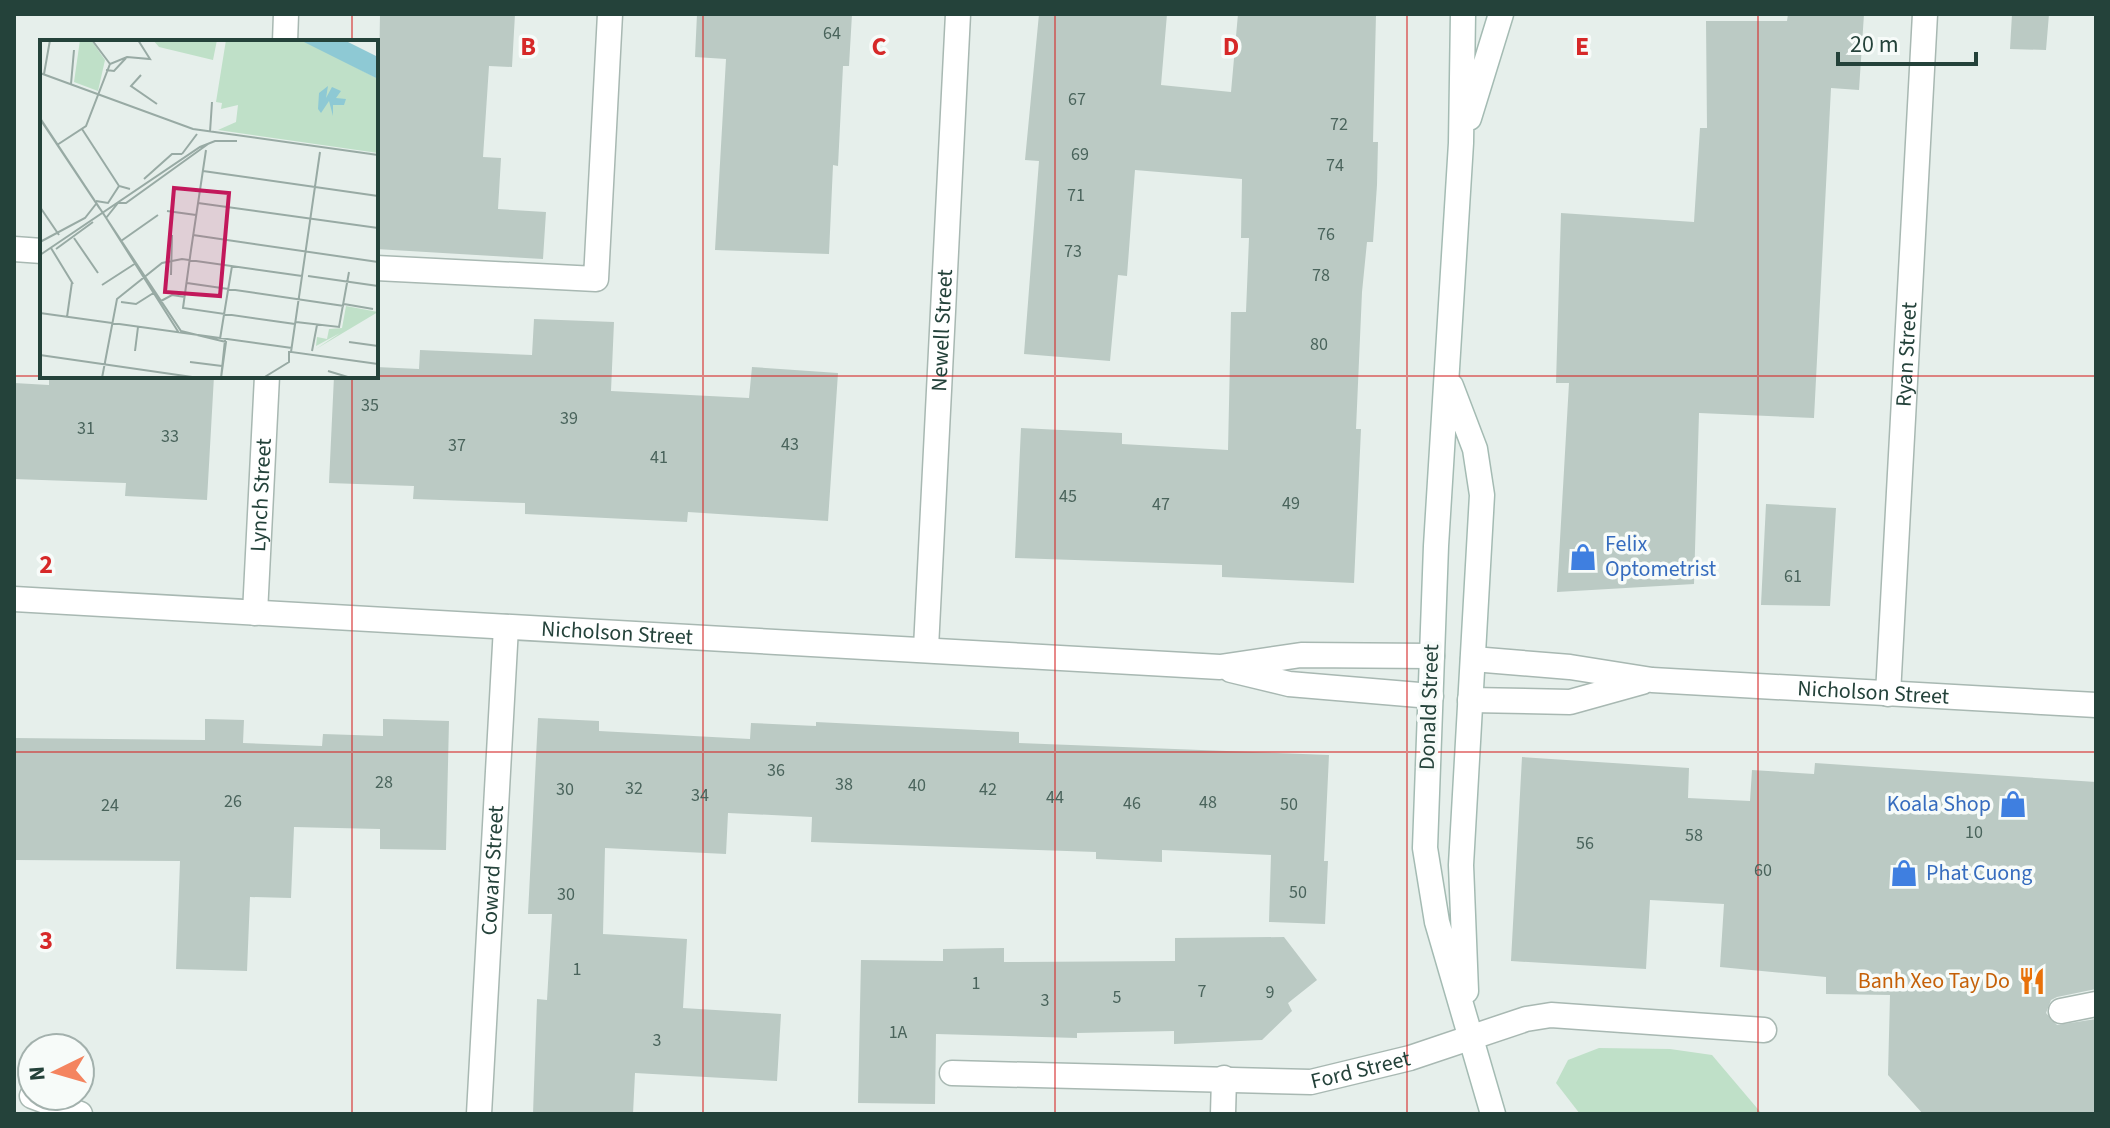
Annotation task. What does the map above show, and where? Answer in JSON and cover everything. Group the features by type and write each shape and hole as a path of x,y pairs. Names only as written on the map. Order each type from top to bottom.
{"street":[{"path":"285,40 286,14"},
{"path":"378,268 596,279 610,14"},
{"name":"Newell Street","path":"926,648 958,14"},
{"name":"Donald Street","path":"1463,14 1461,143 1425,801 1427,869 1437,922 1493,1114"},
{"name":"Donald Street","path":"1461,143 1501,14"},
{"name":"Ryan Street","path":"1888,694 1925,14"},
{"path":"14,249 40,251"},
{"name":"Lynch Street","path":"255,613 267,378"},
{"name":"Donald Street","path":"1449,380 1475,449 1481,483 1461,865 1469,1034"},
{"name":"Nicholson Street","path":"14,599 926,648 1220,667 1289,684 1470,700 1570,702 1652,680"},
{"name":"Coward Street","path":"479,1114 506,627"},
{"name":"Nicholson Street","path":"1220,667 1301,655 1432,656 1570,667 1652,680 2096,705"},
{"path":"2061,1011 2096,1004"},
{"name":"Ford Street","path":"952,1073 1224,1078 1293,1083 1328,1080 1469,1034 1551,1015 1764,1030"},
{"path":"1223,1114 1224,1078"},
{"name":"Donald Street","path":"1485,1083 1504,1114"}],"green space":[{"path":"1599,1048 1670,1049 1712,1055 1762,1114 1580,1114 1556,1083 1568,1060"}],"building":[{"path":"380,14 515,14 512,67 489,66 483,157 501,158 498,209 546,212 543,259 378,249"},
{"path":"697,14 852,14 849,66 843,66 838,166 833,165 829,254 715,250 726,59 695,57"},
{"path":"1039,14 1167,14 1161,85 1231,92 1238,14 1376,14 1373,142 1378,142 1377,185 1373,242 1367,242 1362,292 1356,429 1361,429 1354,583 1222,577 1222,565 1015,558 1021,428 1122,433 1122,444 1228,450 1231,312 1246,312 1249,238 1241,238 1242,179 1135,170 1127,276 1118,275 1110,361 1024,354 1039,161 1025,160"},
{"path":"1788,14 1864,14 1859,90 1831,88 1814,418 1699,413 1694,584 1557,592 1569,383 1556,383 1561,213 1694,222 1700,128 1707,128 1706,21 1787,21"},
{"path":"2012,14 2049,14 2046,50 2010,49"},
{"path":"534,319 614,322 611,391 749,398 752,367 838,373 828,521 688,512 687,522 525,514 525,503 413,499 414,486 329,483 334,378 378,378 378,367 419,369 420,350 532,355"},
{"path":"49,378 214,378 207,500 125,496 126,483 14,479 14,383 49,385"},
{"path":"1766,504 1836,508 1830,606 1761,605"},
{"path":"538,718 599,721 599,731 750,739 751,723 816,726 816,722 1019,732 1019,743 1329,755 1324,861 1328,861 1325,924 1269,922 1271,855 1162,850 1162,862 1096,859 1096,852 811,842 812,817 728,813 726,854 605,848 603,934 687,939 683,1008 781,1014 777,1081 635,1073 633,1114 533,1114 537,999 547,1000 552,914 528,914"},
{"path":"205,719 244,720 243,743 322,746 323,734 383,736 383,719 449,721 446,850 380,849 380,829 294,827 291,898 250,897 247,971 176,969 180,861 14,860 14,738 205,740"},
{"path":"1522,757 1689,768 1688,798 1750,801 1752,770 1814,774 1815,763 2096,782 2096,989 2057,997 2051,1000 2046,1013 2057,1025 2096,1019 2096,1114 1923,1114 1888,1075 1890,995 1826,994 1826,977 1720,967 1724,904 1650,900 1646,969 1511,961"},
{"path":"1284,937 1317,980 1288,1003 1292,1011 1262,1040 1174,1044 1174,1031 1077,1033 1077,1038 936,1034 935,1104 858,1103 861,960 943,961 943,949 1004,948 1004,962 1175,961 1175,938"}],"place":[{"name":"Felix Optometrist","path":"1583,557"},
{"name":"Koala Shop","path":"2013,804"},
{"name":"Phat Cuong","path":"1904,873"},
{"name":"Banh Xeo Tay Do","path":"2032,981"}]}
